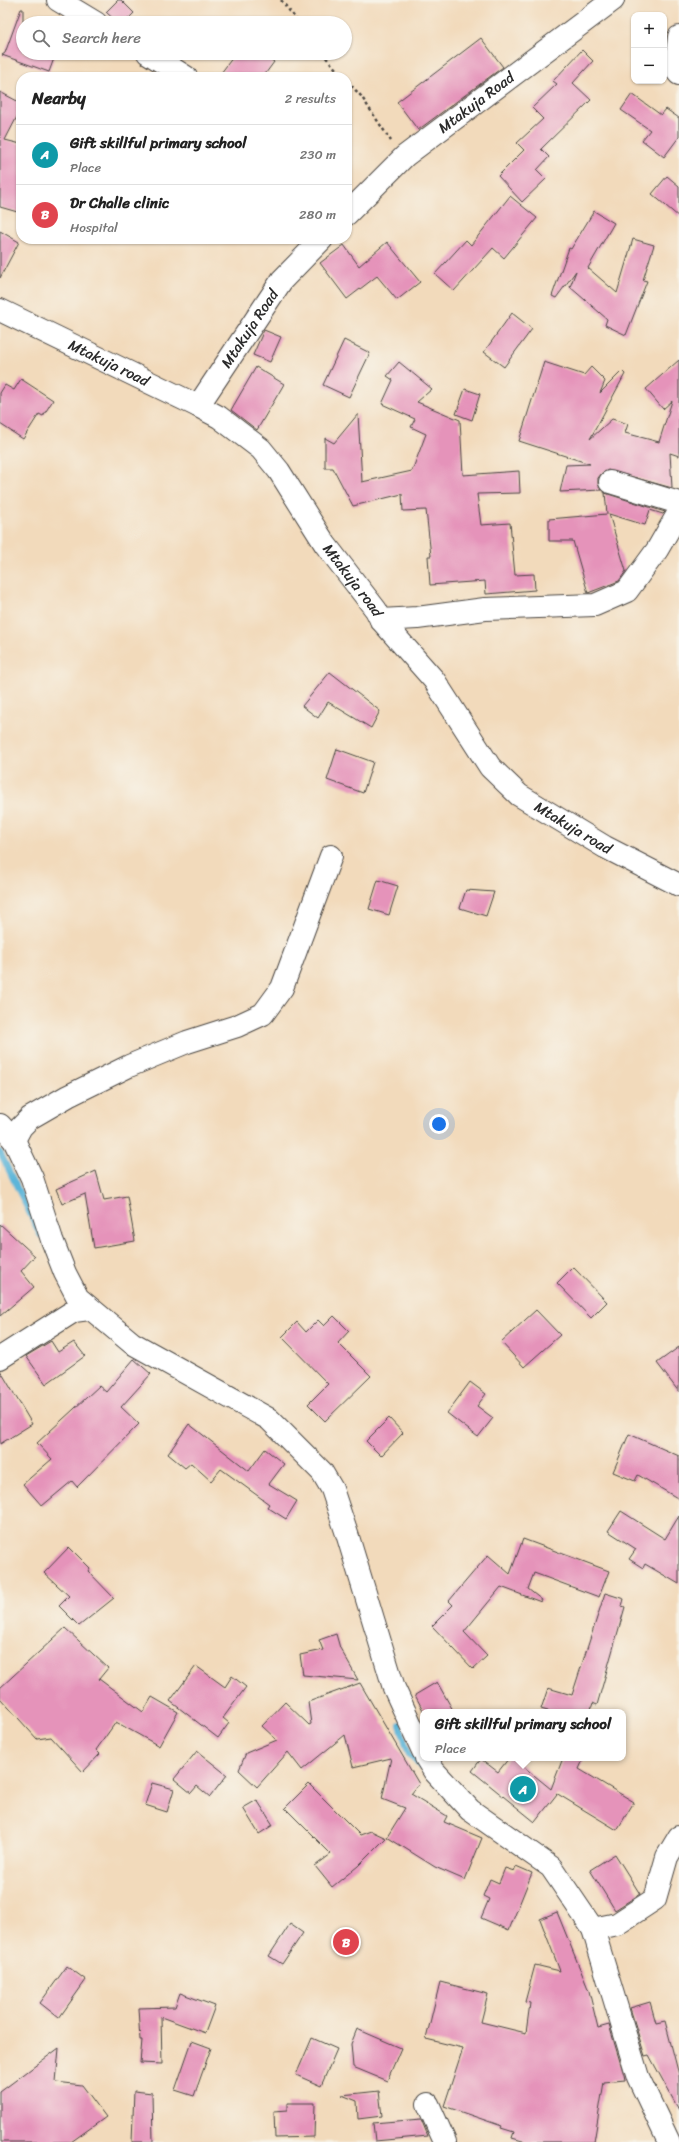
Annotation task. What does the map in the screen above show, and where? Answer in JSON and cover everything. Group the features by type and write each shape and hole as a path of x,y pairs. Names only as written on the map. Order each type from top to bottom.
{"street":[{"path":"58,0 84,16"},
{"name":"Mtakuja Road","path":"352,209 404,156 613,0"},
{"path":"679,36 675,69 679,74"},
{"path":"159,60 178,72"},
{"name":"Mtakuja Road","path":"198,406 282,280 317,244"},
{"name":"Mtakuja road","path":"0,310 219,417 261,449 279,471 325,544 376,610 381,620 434,680 490,767 519,795 605,846 679,885"},
{"path":"610,482 679,503"},
{"path":"381,620 417,618 484,609 595,605 627,591 657,550 679,512"},
{"path":"331,856 282,988 263,1014 237,1026 187,1042 129,1066 68,1096 30,1118 21,1127 7,1133 32,1178 52,1240 65,1273 78,1298 89,1309 132,1343 269,1419 322,1472 332,1489 394,1688 420,1744"},
{"path":"0,1358 74,1311 89,1309"},
{"path":"428,1761 434,1771 470,1810 551,1867 593,1929 638,2077 669,2142"},
{"path":"593,1929 617,1924 655,1899 667,1857 679,1837"},
{"path":"428,2104 444,2142"}],"path":[{"path":"281,0 294,16"},
{"path":"328,60 339,72"},
{"path":"352,86 361,96 384,133 404,156"}],"building":[{"path":"118,0 121,0 134,13 131,16 110,16 106,12"},
{"path":"21,9 23,9 23,16 18,16"},
{"path":"16,23 16,60 53,60 49,72 2,55 5,53"},
{"path":"481,38 503,67 418,130 397,102"},
{"path":"582,50 593,61 573,83 591,100 541,149 549,157 537,170 546,179 522,202 498,176 524,150 517,143 543,119 532,108 557,84 553,81"},
{"path":"231,60 272,60 274,62 267,72 222,72"},
{"path":"0,92 16,100 16,119 5,140 16,143 16,212 0,207"},
{"path":"632,94 661,115 666,109 679,118 679,137 664,157 642,140 650,130 621,110"},
{"path":"667,176 679,186 679,217 652,194"},
{"path":"510,196 537,218 504,258 493,248 454,291 435,274 466,240 471,245"},
{"path":"594,211 614,223 588,268 617,293 633,239 654,245 643,280 647,281 626,335 605,325 607,319 570,287 576,271 556,298 552,296 569,248 571,249"},
{"path":"0,231 16,240 16,244 18,244 0,278"},
{"path":"387,242 420,282 397,300 377,276 347,299 320,263 344,245 359,266"},
{"path":"512,313 532,329 504,367 484,352"},
{"path":"264,330 281,337 270,362 253,355"},
{"path":"344,340 370,353 349,397 323,385"},
{"path":"679,360 679,456 670,453 672,488 608,470 602,473 598,478 598,484 601,490 560,492 566,465 590,464 519,441 544,362 584,375 591,367 605,381 600,393 622,371 625,374 590,439 612,419 628,424 625,433 659,442 672,401 663,409 646,389"},
{"path":"399,362 432,389 417,402 460,420 463,475 519,471 520,493 477,494 481,525 510,523 515,575 534,574 535,590 486,594 485,581 430,585 428,556 431,556 426,510 403,511 402,494 353,506 333,468 325,468 325,438 334,443 358,414 362,482 412,471 426,434 411,427 415,419 382,404 393,380 387,376"},
{"path":"256,367 284,384 257,430 231,410"},
{"path":"21,379 53,400 43,416 39,414 23,439 0,424 0,393 5,385 14,390"},
{"path":"465,389 480,394 472,420 456,414"},
{"path":"605,493 665,512 663,514 650,510 645,525 609,514 626,571 619,581 588,593 573,541 549,541 549,519 607,514"},
{"path":"330,672 380,711 371,728 328,702 318,718 302,706"},
{"path":"337,749 373,762 363,793 327,780"},
{"path":"378,880 398,886 389,915 369,909"},
{"path":"466,890 494,892 486,916 460,908"},
{"path":"96,1171 104,1200 127,1196 135,1241 94,1248 85,1194 62,1204 56,1189"},
{"path":"0,1224 35,1256 21,1271 34,1287 0,1316"},
{"path":"573,1267 607,1302 591,1318 557,1283"},
{"path":"536,1310 560,1335 524,1367 501,1342"},
{"path":"334,1316 349,1331 338,1343 371,1376 325,1421 308,1404 328,1384 282,1337 297,1322 306,1332 318,1320 324,1326"},
{"path":"51,1341 58,1352 74,1342 85,1356 46,1384 26,1356"},
{"path":"679,1347 679,1392 657,1363"},
{"path":"134,1359 151,1374 121,1407 139,1424 77,1487 72,1481 42,1506 23,1484 52,1459 37,1443 99,1386 106,1392"},
{"path":"0,1370 32,1424 0,1444"},
{"path":"470,1382 486,1394 477,1406 493,1418 478,1437 447,1413"},
{"path":"389,1418 403,1433 381,1456 366,1441"},
{"path":"189,1424 249,1471 265,1449 284,1464 269,1484 297,1501 286,1519 267,1507 269,1504 221,1469 211,1481 191,1463 185,1468 168,1454"},
{"path":"629,1434 679,1456 679,1499 638,1475 635,1481 613,1472"},
{"path":"621,1511 665,1539 679,1516 679,1584 645,1564 643,1568 629,1559 636,1549 608,1531"},
{"path":"523,1539 609,1571 599,1597 534,1573 528,1589 542,1600 541,1602 501,1587 464,1632 487,1656 473,1669 432,1626 453,1605 449,1601 488,1555 510,1574"},
{"path":"69,1547 90,1568 88,1571 114,1598 79,1626 59,1606 69,1596 44,1573"},
{"path":"605,1593 624,1599 622,1606 625,1607 597,1705 593,1703 591,1709 541,1709 548,1688 572,1695"},
{"path":"65,1628 108,1668 99,1679 143,1712 152,1697 178,1712 159,1746 116,1722 96,1750 100,1754 83,1772 51,1737 37,1739 0,1698 0,1688"},
{"path":"336,1634 340,1648 358,1680 303,1675 300,1655 323,1650 319,1640"},
{"path":"196,1666 225,1687 232,1676 246,1687 223,1718 229,1723 218,1738 170,1701"},
{"path":"437,1682 452,1709 422,1709 415,1695"},
{"path":"360,1683 419,1784 411,1794 447,1816 444,1822 482,1838 465,1880 435,1867 387,1837 405,1808 382,1799 391,1758 353,1767 345,1735 302,1770 288,1752 257,1787 239,1770 246,1753 277,1740 262,1726 285,1702 309,1725 311,1724 308,1702"},
{"path":"197,1751 227,1775 210,1797 197,1786 191,1793 174,1779"},
{"path":"480,1761 484,1761 498,1772 507,1761 517,1761 551,1789 562,1761 583,1761 579,1769 634,1802 617,1830 556,1793 557,1794 535,1822 472,1771"},
{"path":"152,1783 174,1789 167,1812 145,1805"},
{"path":"309,1784 360,1835 371,1831 386,1838 358,1866 332,1887 315,1866 331,1854 285,1808"},
{"path":"257,1800 273,1825 259,1834 243,1808"},
{"path":"615,1854 640,1894 615,1910 590,1870"},
{"path":"516,1866 532,1873 509,1930 481,1918 489,1899 483,1896 490,1879 499,1883 505,1868 514,1871"},
{"path":"557,1912 589,1991 598,2028 609,2025 625,2080 604,2082 594,2142 526,2142 512,2138 514,2132 501,2128 502,2126 444,2106 463,2048 426,2039 440,1982 488,1994 481,2022 526,2033 530,2003 525,2002 535,1965 560,1971 540,1919"},
{"path":"290,1924 303,1933 282,1964 269,1956"},
{"path":"67,1966 86,1980 59,2018 40,2003"},
{"path":"180,1993 215,2006 205,2033 161,2017 162,2064 140,2063 142,2040 140,2040 138,2008 175,2007"},
{"path":"650,2002 656,2023 665,2021 679,2075 679,2110 649,2055 645,2056 630,2008"},
{"path":"357,2029 401,2048 387,2081 353,2067 351,2044"},
{"path":"312,2038 337,2049 321,2086 296,2075"},
{"path":"192,2041 211,2048 194,2096 175,2090"},
{"path":"59,2048 56,2082 82,2085 106,2117 71,2142 0,2142 0,2092"},
{"path":"134,2091 152,2093 153,2142 132,2142"},
{"path":"379,2091 382,2116 358,2119 357,2101 342,2095"},
{"path":"287,2103 315,2103 314,2137 275,2138 274,2111 287,2110"},
{"path":"421,2119 428,2136 375,2141 373,2123"}],"waterway":[{"path":"0,1152 40,1235"},
{"path":"400,1725 409,1755 421,1767"}],"place":[{"name":"Gift skillful primary school","path":"523,1789"},
{"name":"Dr Challe clinic","path":"346,1942"}]}
